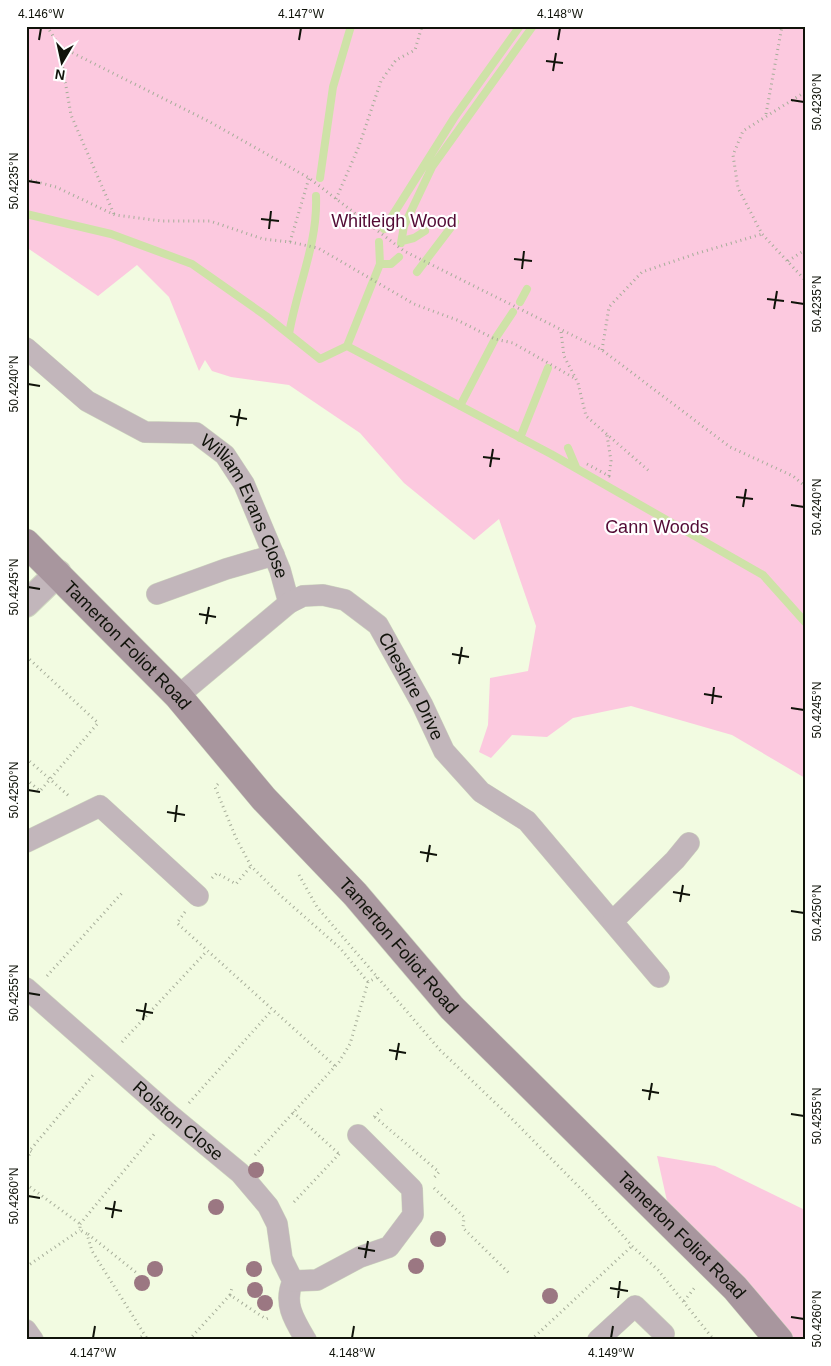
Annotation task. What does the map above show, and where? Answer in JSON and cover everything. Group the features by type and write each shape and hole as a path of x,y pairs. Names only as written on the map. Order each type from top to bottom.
{"main road":[{"name":"Tamerton Foliot Road","path":"26,543 58,573 178,696 235,766 355,894 452,1008 735,1288 779,1340"}],"street":[{"name":"William Evans Close","path":"26,348 86,402 145,432 196,433 225,454 244,484 274,555 289,603"},
{"path":"157,594 226,569 274,555"},
{"path":"26,604 58,573"},
{"name":"Cheshire Drive","path":"178,696 289,603 303,596 323,595 345,600 378,625 422,704 444,751 481,792 527,821 659,977"},
{"path":"26,842 100,806 198,896"},
{"path":"613,921 675,860 689,843"},
{"name":"Rolston Close","path":"26,989 170,1116 240,1173 268,1206 277,1224 282,1258 293,1280"},
{"path":"306,1340 290,1314 288,1290 293,1280 317,1280 360,1257 389,1247 413,1215 412,1190 358,1135"},
{"path":"598,1340 635,1306 664,1334"},
{"path":"26,1330 33,1340"}],"path":[{"path":"48,26 59,46 71,115 114,215"},
{"path":"336,199 359,146 381,81 396,60 416,50 422,26"},
{"path":"766,115 782,26"},
{"path":"59,46 210,122 309,178 404,251 602,350 730,447 793,476 805,486"},
{"path":"805,92 743,131 733,155 738,188 762,234 805,280"},
{"path":"290,242 309,178"},
{"path":"26,179 56,187 114,215 162,221 210,221 263,239 318,248 414,304 457,320 495,339 513,343 576,379"},
{"path":"602,350 609,307 642,272 762,234"},
{"path":"788,260 805,250"},
{"path":"561,331 564,356 576,379 586,416 649,471"},
{"path":"587,464 609,476 610,461 607,434"},
{"path":"26,656 98,723 40,790 26,779"},
{"path":"26,758 87,813"},
{"path":"235,766 215,787 236,838 251,866 281,896 340,948 368,982"},
{"path":"300,837 292,863 317,908 440,1050 587,1195 632,1246 658,1270 714,1340"},
{"path":"228,879 236,884 251,866"},
{"path":"48,974 122,893"},
{"path":"184,929 335,1066"},
{"path":"26,1158 32,1152 28,1149 106,1059 207,951"},
{"path":"240,1173 335,1066 350,1044 368,982 378,977"},
{"path":"194,1098 272,1010"},
{"path":"293,1112 339,1154"},
{"path":"80,1230 80,1224 170,1116"},
{"path":"375,1117 439,1172 430,1183 464,1217 463,1228 511,1275"},
{"path":"294,1202 336,1159"},
{"path":"26,1184 80,1224"},
{"path":"80,1230 138,1274"},
{"path":"26,1267 80,1230"},
{"path":"87,1234 92,1251 148,1340"},
{"path":"531,1340 632,1246"},
{"path":"189,1340 230,1295 232,1288"},
{"path":"230,1295 266,1319"},
{"path":"138,1340 144,1335"}],"green space":[{"path":"26,26 805,26 805,778 732,735 631,706 573,718 547,737 512,735 491,758 479,752 488,725 490,678 528,671 536,626 499,519 474,540 404,483 360,433 289,385 231,377 212,371 205,360 199,371 169,297 137,265 98,296 26,247"},
{"path":"657,1156 715,1166 805,1210 805,1340 791,1340 669,1210"}],"waterway":[{"path":"320,178 333,87 351,26"},
{"path":"384,229 454,118 520,26"},
{"path":"401,243 404,226 432,167 533,26"},
{"path":"289,334 314,231 316,196"},
{"path":"26,214 111,234 192,264 266,316 320,359 347,346 551,454 763,575 805,622"},
{"path":"417,272 455,222"},
{"path":"402,241 414,238 425,231"},
{"path":"347,346 380,264 379,242"},
{"path":"380,264 391,264 399,257"},
{"path":"520,302 527,289"},
{"path":"460,406 495,339 513,312"},
{"path":"520,438 548,368"},
{"path":"568,448 576,467"}],"park label":[{"name":"Whitleigh Wood","path":"394,221"},
{"name":"Cann Woods","path":"657,527"}]}
